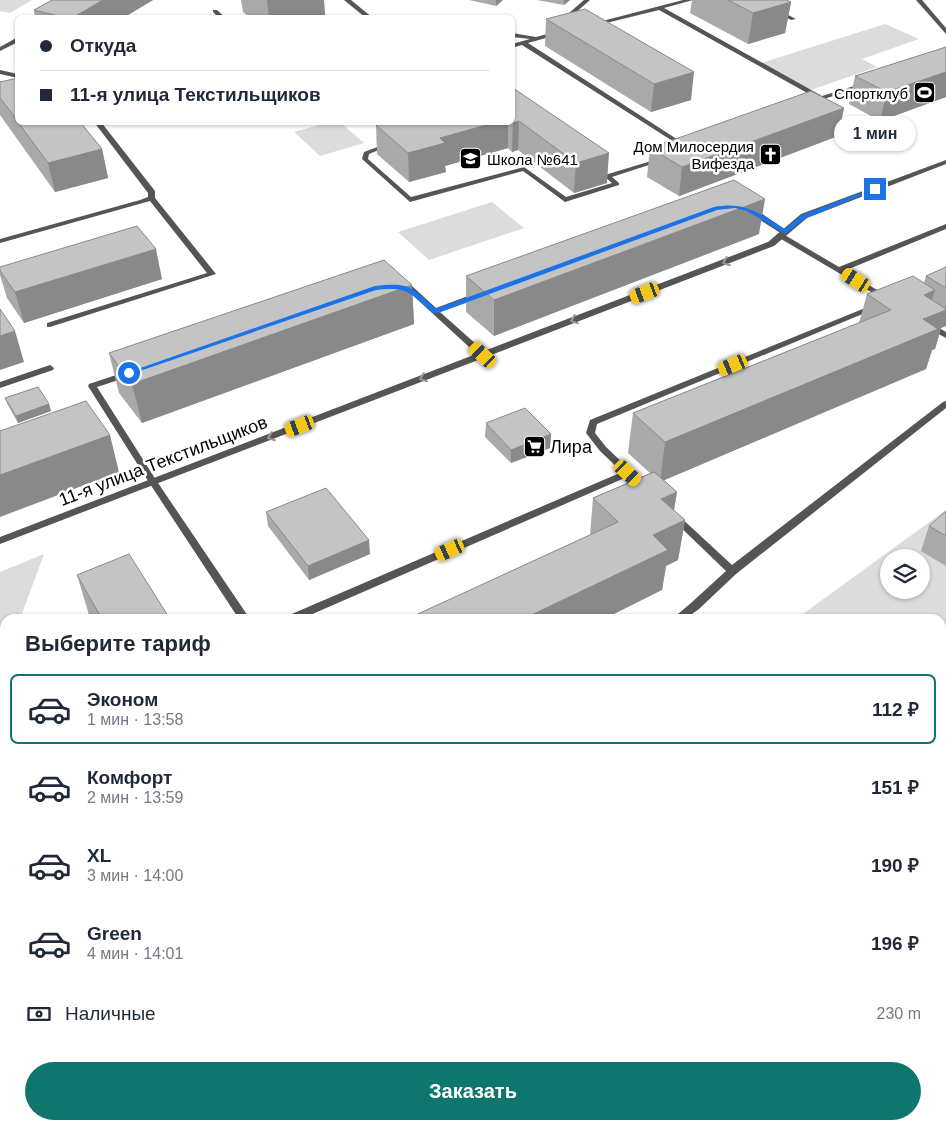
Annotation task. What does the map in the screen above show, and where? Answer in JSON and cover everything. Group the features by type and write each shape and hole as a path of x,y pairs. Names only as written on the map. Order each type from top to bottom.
{"street":[{"path":"347,0 366,15"},
{"path":"546,36 586,0"},
{"path":"584,27 690,0"},
{"path":"754,0 793,19"},
{"path":"919,0 946,32"},
{"path":"660,8 822,98"},
{"path":"215,11 220,15"},
{"path":"515,45 565,32"},
{"path":"515,35 538,38"},
{"path":"0,49 15,41"},
{"path":"523,43 691,150 682,153"},
{"path":"0,72 15,75"},
{"path":"0,80 15,77"},
{"path":"808,109 822,98 875,81"},
{"path":"50,325 212,274 151,198 152,193 99,125"},
{"path":"396,142 366,153 365,159 410,200 524,169 565,200 617,184 599,171"},
{"path":"607,176 673,156"},
{"name":"11-я улица Текстильщиков","path":"0,541 771,244 804,216 946,162"},
{"path":"0,241 143,202 151,198"},
{"path":"648,492 590,433 593,422 890,301 782,234 749,210 742,208"},
{"path":"839,270 946,226"},
{"path":"392,286 409,288 483,355"},
{"path":"436,311 491,291"},
{"path":"922,321 946,336"},
{"path":"0,385 50,368"},
{"path":"138,370 92,386 108,421 153,482 242,614"},
{"path":"683,614 732,571 946,404"},
{"path":"303,614 628,473"},
{"path":"670,512 732,571"}],"shaded area":[{"path":"0,0 32,0 10,13 0,11"},
{"path":"885,24 919,39 862,59 877,67 808,91 758,64"},
{"path":"320,125 343,125 364,143 320,156 294,132"},
{"path":"492,202 524,228 429,260 398,232"},
{"path":"946,510 946,614 803,614 880,558 880,599 930,599 930,549 892,549"},
{"path":"44,554 22,614 0,614 0,572"}],"building":[{"path":"52,0 103,0 77,15 55,15 34,10"},
{"path":"728,0 787,0 791,2 753,13"},
{"path":"585,9 694,72 654,84 546,19"},
{"path":"946,47 946,72 887,92 855,76"},
{"path":"15,79 15,117 0,98 0,82"},
{"path":"515,89 609,153 576,163 519,121 515,122"},
{"path":"811,91 844,108 682,167 650,148"},
{"path":"20,125 82,125 102,149 48,163"},
{"path":"376,125 486,125 440,138 445,143 408,153"},
{"path":"734,180 765,199 494,300 466,276"},
{"path":"137,226 156,249 15,292 0,271 0,267"},
{"path":"384,260 412,285 132,384 109,353"},
{"path":"946,267 946,288 926,276"},
{"path":"913,276 935,290 924,295 946,309 923,319 938,329 665,442 633,413 891,310 867,294"},
{"path":"0,309 15,331 0,336"},
{"path":"38,387 49,404 16,416 5,398"},
{"path":"86,401 110,435 0,475 0,431"},
{"path":"525,408 551,434 511,450 486,423"},
{"path":"654,472 677,492 661,499 685,520 653,535 668,550 534,614 418,614 618,522 593,498"},
{"path":"326,488 369,540 308,566 266,512"},
{"path":"946,511 946,536 929,526"},
{"path":"129,554 167,614 99,614 77,575"}],"place":[{"name":"Спортклуб","path":"924,93"},
{"name":"Дом Милосердия Вифезда","path":"770,155"},
{"name":"Школа №641","path":"471,159"},
{"name":"Лира","path":"534,447"}],"route":[{"path":"129,373 375,288 392,286 409,288 436,311 716,208 735,206 749,210 785,232 804,216 875,189"}]}
